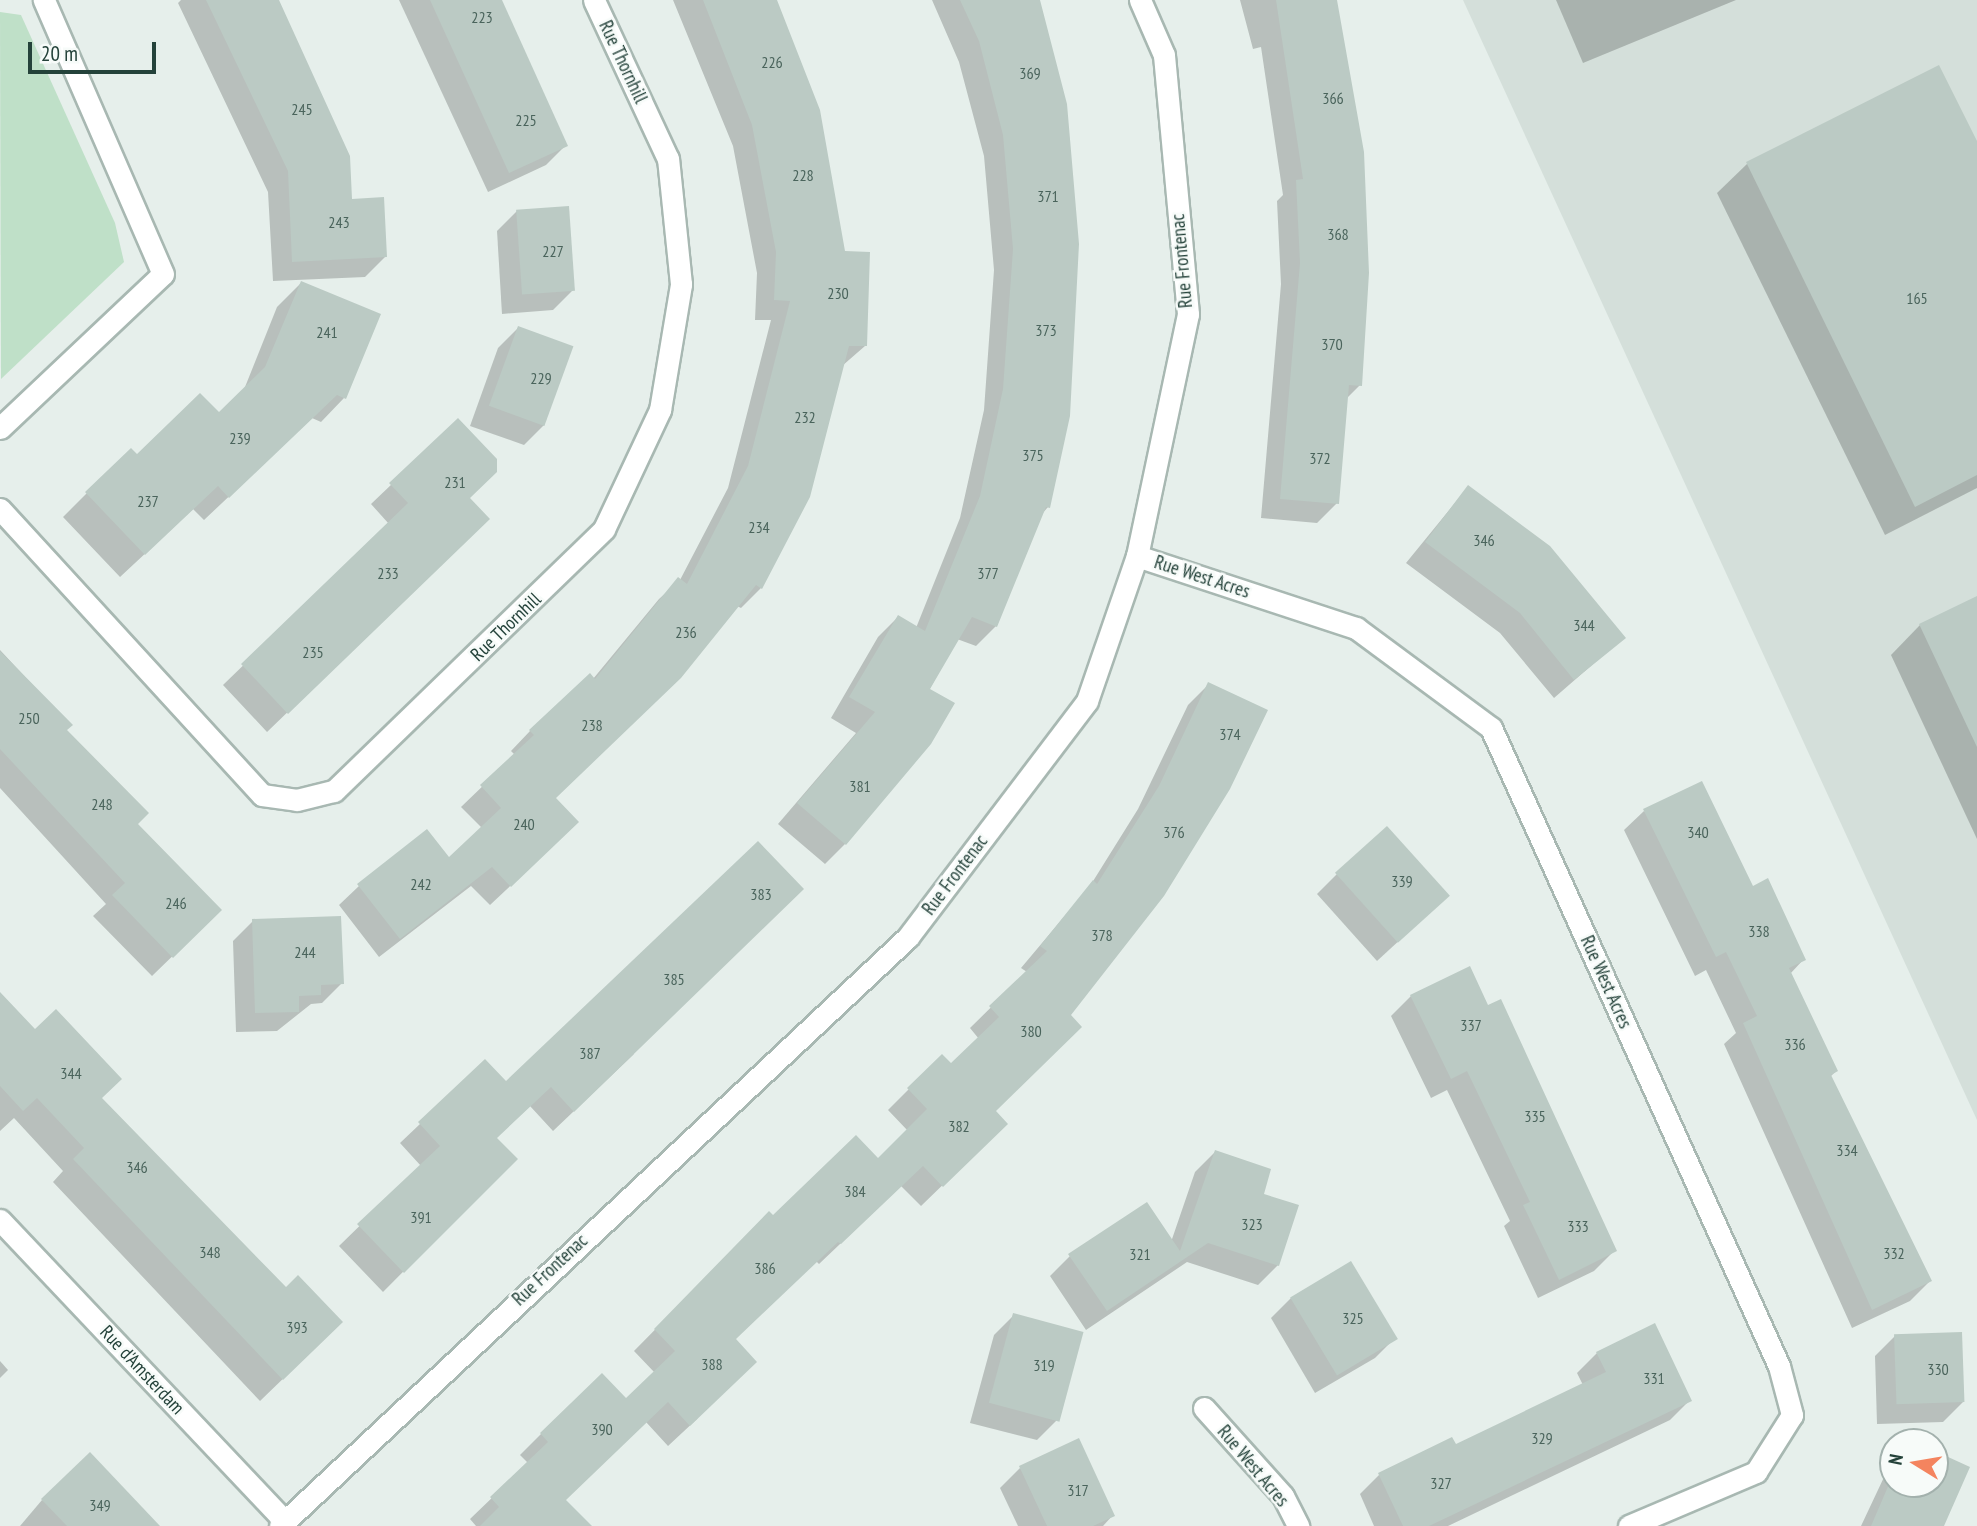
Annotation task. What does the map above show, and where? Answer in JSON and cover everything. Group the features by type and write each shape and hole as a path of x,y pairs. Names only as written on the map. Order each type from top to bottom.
{"street":[{"path":"0,428 163,274 44,0"},
{"name":"Rue Thornhill","path":"0,509 262,795 298,800 334,790 604,528 660,410 681,285 668,159 594,0"},
{"name":"Rue Frontenac","path":"282,1523 908,937 1087,701 1137,556 1188,314 1164,55 1140,0"},
{"name":"Rue West Acres","path":"1137,556 1356,628 1491,728 1779,1366 1792,1415 1756,1472 1629,1526"},
{"name":"Rue d'Amsterdam","path":"0,1220 282,1523"},
{"name":"Rue West Acres","path":"1204,1408 1283,1496 1298,1526"}],"shaded area":[{"path":"1463,0 1977,0 1977,1120"}],"green space":[{"path":"0,12 21,15 115,223 124,262 1,379"}],"building":[{"path":"206,0 279,0 350,156 352,199 384,197 387,257 292,262 288,171"},
{"path":"430,0 502,0 568,146 509,173"},
{"path":"703,0 777,0 820,110 845,251 870,252 867,346 849,346 810,497 762,589 756,585 681,678 556,798 579,822 511,887 492,867 400,939 357,884 427,829 449,857 501,808 480,785 534,735 529,730 590,673 595,679 678,577 687,584 748,466 790,301 774,300 776,252 752,125"},
{"path":"960,0 1040,0 1067,104 1079,244 1070,416 1050,508 1046,507 997,627 972,617 930,689 955,703 931,744 846,845 797,803 875,712 849,697 898,615 925,631 980,496 1003,389 1013,249 1003,135 979,41"},
{"path":"1276,0 1337,0 1364,152 1369,273 1362,386 1349,385 1339,504 1280,499 1300,263 1296,180 1303,179"},
{"path":"1939,65 1977,141 1977,475 1915,507 1746,162"},
{"path":"569,206 575,291 522,294 516,210"},
{"path":"301,281 381,314 346,399 337,395 229,498 218,486 145,555 85,492 131,448 137,454 200,393 219,412 265,367"},
{"path":"518,326 573,346 544,426 489,406"},
{"path":"458,418 497,459 497,472 470,498 490,519 288,714 241,664 408,503 389,483"},
{"path":"1468,485 1550,546 1626,638 1574,680 1520,613 1425,542"},
{"path":"1977,596 1977,747 1919,624"},
{"path":"0,651 73,725 67,730 149,813 138,824 222,910 173,958 112,895 125,883 0,749"},
{"path":"1208,682 1268,710 1230,789 1164,896 1071,1015 1082,1027 996,1111 1008,1124 943,1187 923,1166 841,1244 838,1242 736,1339 757,1362 690,1426 668,1402 566,1500 592,1526 480,1526 499,1507 490,1497 548,1442 540,1433 602,1373 626,1398 675,1351 654,1329 769,1211 773,1215 856,1135 878,1158 927,1109 907,1088 942,1054 951,1063 999,1017 989,1006 1047,951 1040,946 1093,880 1097,884 1159,786"},
{"path":"1702,781 1753,886 1768,878 1806,960 1789,968 1838,1071 1831,1075 1932,1281 1872,1310 1743,1023 1757,1016 1726,952 1716,957 1643,809"},
{"path":"1387,826 1450,896 1398,943 1335,873"},
{"path":"758,841 804,889 574,1112 551,1087 497,1138 518,1159 404,1273 357,1224 440,1146 418,1122 485,1059 506,1081"},
{"path":"341,916 344,984 321,985 321,995 299,996 299,1012 255,1013 252,919"},
{"path":"1470,966 1488,1005 1501,999 1617,1251 1559,1280 1523,1205 1530,1202 1467,1071 1451,1079 1410,995"},
{"path":"0,992 35,1029 56,1009 122,1079 102,1098 286,1287 298,1275 343,1322 283,1380 73,1159 84,1148 37,1098 23,1111 0,1086"},
{"path":"1215,1150 1271,1169 1264,1194 1299,1205 1279,1266 1208,1243 1107,1311 1068,1254 1147,1202 1180,1251"},
{"path":"1351,1261 1398,1339 1337,1376 1290,1298"},
{"path":"1013,1313 1084,1332 1059,1422 989,1403"},
{"path":"1655,1323 1692,1401 1429,1526 1403,1526 1378,1473 1452,1437 1456,1444 1606,1372 1596,1352"},
{"path":"1962,1332 1964,1402 1896,1404 1894,1334"},
{"path":"1079,1438 1115,1516 1093,1526 1047,1526 1019,1466"},
{"path":"90,1452 160,1526 67,1526 41,1499"},
{"path":"1949,1457 1970,1467 1944,1526 1871,1526 1883,1498 1949,1498"}]}
